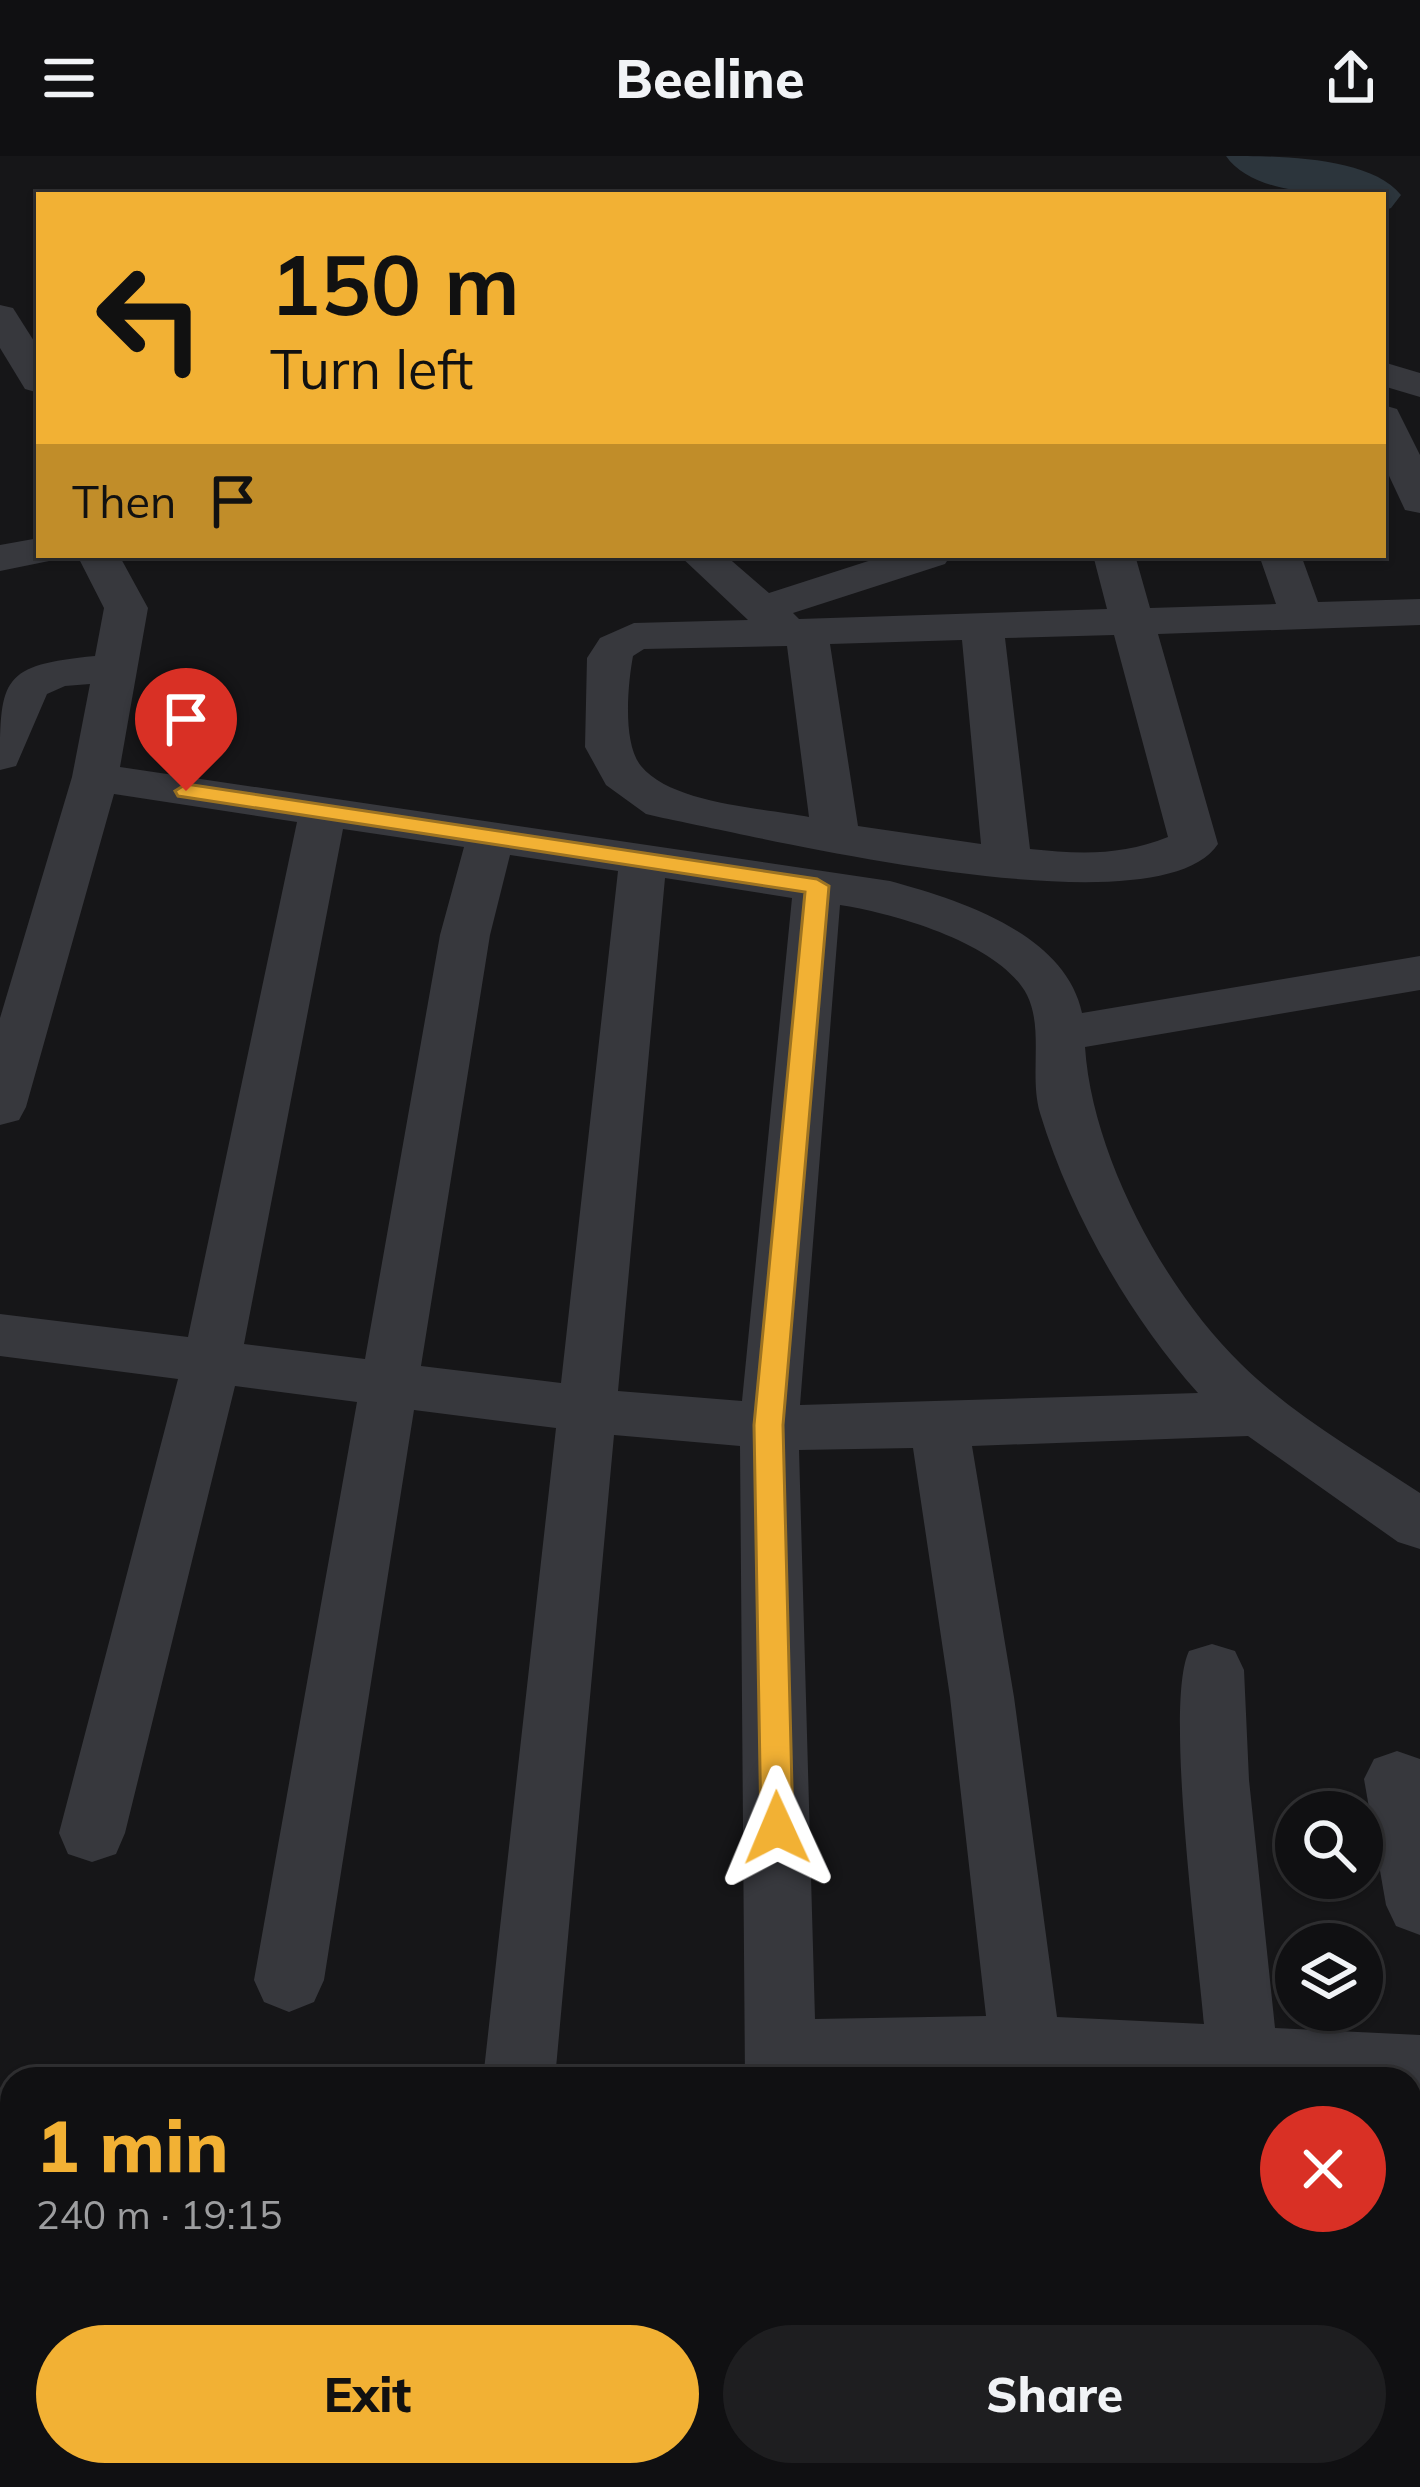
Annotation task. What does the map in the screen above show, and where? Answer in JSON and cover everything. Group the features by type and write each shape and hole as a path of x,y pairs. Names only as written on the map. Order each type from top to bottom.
{"street":[{"path":"0,316 36,376"},
{"path":"1386,375 1420,385"},
{"path":"0,385 36,381"},
{"path":"1386,424 1420,501"},
{"path":"0,558 36,552"},
{"path":"0,1107 95,777 126,608 100,558"},
{"path":"704,558 786,626 836,837"},
{"path":"786,626 924,558"},
{"path":"1115,558 1132,621 1194,844 1150,862 1092,870 926,854 663,803 622,775 608,747 606,674 616,647 634,636 786,626 982,625 1132,621 1420,612"},
{"path":"1281,558 1299,608 1288,616"},
{"path":"982,625 1007,862"},
{"path":"0,756 28,686 56,674 115,668"},
{"path":"95,777 890,898 953,919 1008,947 1052,990 1064,1106 1099,1197 1206,1364 1264,1413 1420,1525"},
{"path":"92,1833 212,1360 323,811"},
{"path":"289,1980 465,935 491,835"},
{"path":"520,2067 643,860"},
{"path":"817,886 769,1425 781,2066 1243,2059 1400,2067"},
{"path":"1056,1036 1420,973"},
{"path":"0,1335 586,1408 816,1429 1264,1413"},
{"path":"939,1424 982,1697 1025,2063"},
{"path":"1212,1670 1216,1780 1243,2059"},
{"path":"1397,1779 1420,1905"}],"waterway":[{"path":"1257,156 1360,192"}],"route":[{"path":"186,791 817,886 769,1425 777,1828"}]}
